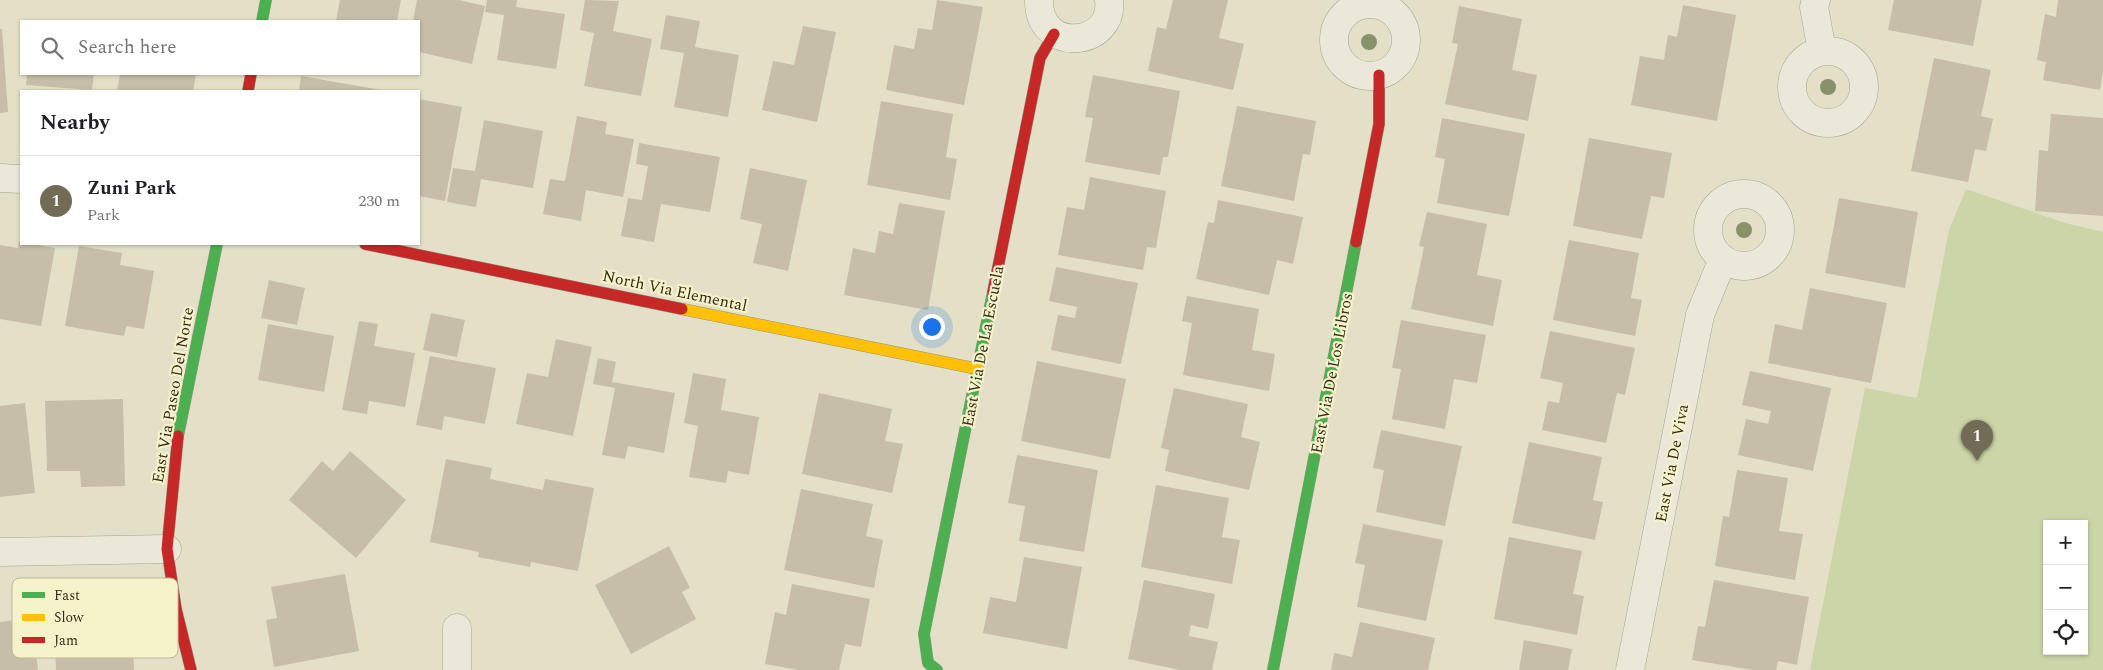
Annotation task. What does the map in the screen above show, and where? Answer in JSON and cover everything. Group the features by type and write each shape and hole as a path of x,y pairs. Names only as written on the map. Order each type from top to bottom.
{"street":[{"path":"262,20 266,0"},
{"path":"1039,0 1040,14 1045,25 1054,34 1078,39 1090,35 1100,28 1107,17 1109,0"},
{"path":"1816,0 1814,7 1822,51"},
{"name":"East Via De La Escuela","path":"933,666 924,634 1040,58 1054,34"},
{"path":"248,90 251,75"},
{"name":"East Via De Los Libros","path":"1273,670 1379,124 1379,75"},
{"path":"0,178 20,179"},
{"name":"East Via Paseo Del Norte","path":"171,578 166,549 176,447 217,245"},
{"name":"North Via Elemental","path":"370,245 978,369"},
{"name":"East Via De Viva","path":"1630,670 1700,315 1723,259"},
{"path":"0,552 166,549"},
{"name":"East Via Paseo Del Norte","path":"178,617 191,670"},
{"path":"457,628 457,670"}],"green space":[{"path":"1966,189 2065,223 2103,232 2103,670 1810,670 1865,388 1917,398 1949,230"}],"building":[{"path":"340,0 401,0 397,20 336,20"},
{"path":"417,0 459,0 485,6 472,64 420,52 420,20 413,20"},
{"path":"487,0 517,0 516,7 565,14 556,69 497,60 504,15 485,12"},
{"path":"585,0 619,1 613,31 652,39 641,96 584,86 594,33 580,30"},
{"path":"937,0 983,7 964,105 886,90 894,45 914,49 918,28 932,30"},
{"path":"1173,0 1228,0 1219,38 1244,44 1233,90 1148,71 1157,27 1166,29"},
{"path":"1894,0 1982,0 1973,46 1888,30"},
{"path":"2058,0 2103,0 2103,72 2100,90 2043,80 2046,62 2037,60 2045,14 2056,17"},
{"path":"1683,5 1736,15 1717,121 1631,105 1640,56 1664,60 1668,35 1677,37"},
{"path":"1459,6 1522,19 1512,70 1537,75 1528,121 1445,104 1458,44 1452,43"},
{"path":"666,15 700,21 695,47 739,55 728,117 674,107 684,53 660,49"},
{"path":"803,26 836,32 817,122 762,110 773,61 794,65"},
{"path":"0,29 2,29 8,112 0,113"},
{"path":"1934,58 1991,70 1981,116 1993,119 1986,151 1975,149 1968,182 1911,171"},
{"path":"27,75 94,75 92,90 26,85"},
{"path":"120,75 196,75 193,90 117,90"},
{"path":"1093,75 1180,91 1168,157 1163,157 1160,175 1085,162 1093,118 1085,117"},
{"path":"301,76 381,90 299,90"},
{"path":"420,99 462,107 445,201 420,196"},
{"path":"881,101 953,114 946,157 957,159 950,200 867,185"},
{"path":"1237,106 1316,121 1310,155 1303,154 1294,201 1221,186"},
{"path":"2051,114 2103,118 2103,216 2035,211 2039,150 2048,151"},
{"path":"577,116 607,122 605,134 634,139 623,197 586,190 581,221 543,214 550,179 565,181"},
{"path":"1442,118 1525,134 1509,216 1437,203 1445,159 1435,157"},
{"path":"484,120 543,131 533,188 481,179 476,207 447,202 453,168 475,171"},
{"path":"1589,138 1672,153 1664,198 1651,196 1642,239 1573,226"},
{"path":"639,143 720,157 710,212 661,204 654,242 621,236 628,198 642,200 648,166 636,164"},
{"path":"750,168 807,180 788,271 753,263 762,224 740,219"},
{"path":"1090,177 1166,191 1156,248 1147,247 1143,270 1058,255 1067,207 1084,210"},
{"path":"1839,198 1918,212 1905,288 1825,273"},
{"path":"1218,200 1303,217 1293,264 1277,260 1269,295 1196,279 1208,222 1214,223"},
{"path":"899,203 945,211 928,310 844,295 853,248 875,253 879,231 893,234"},
{"path":"1427,212 1487,224 1477,275 1502,280 1493,326 1411,309 1424,247 1419,246"},
{"path":"1569,240 1639,253 1631,298 1642,300 1635,336 1553,320"},
{"path":"19,242 20,245 55,248 41,326 0,319 0,245 18,248"},
{"path":"79,246 122,253 120,265 154,271 144,329 126,326 124,336 65,326"},
{"path":"1056,267 1138,283 1121,364 1051,350 1058,315 1075,318 1077,307 1049,301"},
{"path":"269,280 305,288 297,325 261,318"},
{"path":"1810,288 1887,303 1871,383 1768,363 1775,324 1802,330"},
{"path":"1187,296 1259,309 1252,350 1275,354 1269,391 1183,375 1192,323 1182,321"},
{"path":"431,313 465,320 457,357 423,350"},
{"path":"1401,320 1486,335 1477,383 1454,379 1445,429 1392,419 1401,369 1392,368"},
{"path":"359,321 378,324 374,346 415,353 405,407 369,401 367,414 342,410"},
{"path":"268,324 334,336 324,392 258,380"},
{"path":"1550,331 1635,348 1625,395 1617,393 1606,443 1542,430 1548,401 1559,403 1563,383 1540,378"},
{"path":"556,339 592,347 573,436 516,424 527,373 548,377"},
{"path":"430,356 496,368 485,424 444,416 442,430 416,425"},
{"path":"598,358 616,362 612,382 675,393 664,453 628,446 625,459 602,455 615,388 593,384"},
{"path":"1037,361 1126,379 1110,459 1021,441"},
{"path":"1750,371 1831,388 1813,471 1738,455 1746,419 1768,424 1771,411 1742,405"},
{"path":"693,373 726,379 721,410 759,417 749,475 728,471 726,483 689,477 698,426 684,423"},
{"path":"1174,388 1248,404 1241,437 1260,442 1249,490 1165,471 1169,450 1161,448"},
{"path":"819,393 892,409 885,441 903,444 892,493 802,474"},
{"path":"123,399 125,486 81,487 80,471 47,471 45,401"},
{"path":"25,403 35,493 0,497 0,406"},
{"path":"1381,430 1462,446 1445,526 1376,512 1384,470 1373,468"},
{"path":"1529,442 1602,457 1593,500 1603,502 1595,540 1512,523"},
{"path":"350,451 406,500 356,558 289,500 322,461 333,471"},
{"path":"1017,455 1098,470 1084,552 1019,541 1025,506 1008,503"},
{"path":"446,459 492,468 490,479 543,490 545,479 594,488 578,571 531,562 530,567 478,557 479,552 430,542"},
{"path":"1737,470 1788,478 1779,531 1803,534 1795,580 1715,566 1723,516 1729,517"},
{"path":"1156,485 1229,498 1222,537 1240,540 1232,584 1141,567"},
{"path":"801,489 873,504 866,536 883,540 874,588 784,570"},
{"path":"1363,524 1443,540 1426,621 1357,607 1365,565 1355,563"},
{"path":"1509,537 1582,551 1573,594 1584,596 1577,635 1494,619"},
{"path":"669,546 690,588 682,592 696,619 631,654 595,585"},
{"path":"1024,557 1082,567 1067,649 983,633 990,597 1016,602"},
{"path":"345,574 359,651 274,667 266,620 277,618 271,587"},
{"path":"1144,580 1215,594 1208,629 1191,625 1189,636 1218,642 1212,670 1180,670 1128,659"},
{"path":"1714,580 1809,597 1797,665 1778,661 1776,670 1753,670 1692,660 1698,626 1705,627"},
{"path":"792,584 870,599 861,647 845,644 839,670 798,670 765,664 775,612 786,615"},
{"path":"12,620 12,658 37,658 38,670 0,670 0,622"},
{"path":"1360,622 1435,638 1428,670 1331,670 1334,653 1352,657"},
{"path":"1524,640 1572,649 1568,670 1519,670"},
{"path":"55,658 133,658 134,670 56,670"}],"traffic: fast":[{"path":"262,20 266,0"},
{"path":"1273,670 1356,242"},
{"path":"178,436 217,245"},
{"path":"937,670 928,663 924,634 993,292"}],"traffic: slow":[{"path":"682,309 978,369"}],"traffic: jam":[{"path":"993,292 1040,58 1054,34"},
{"path":"248,90 251,75"},
{"path":"1356,242 1379,124 1379,75"},
{"path":"370,245 682,309"},
{"path":"171,578 167,549 178,436"},
{"path":"178,617 191,670"}],"place":[{"name":"Zuni Park","path":"1977,461"}]}
